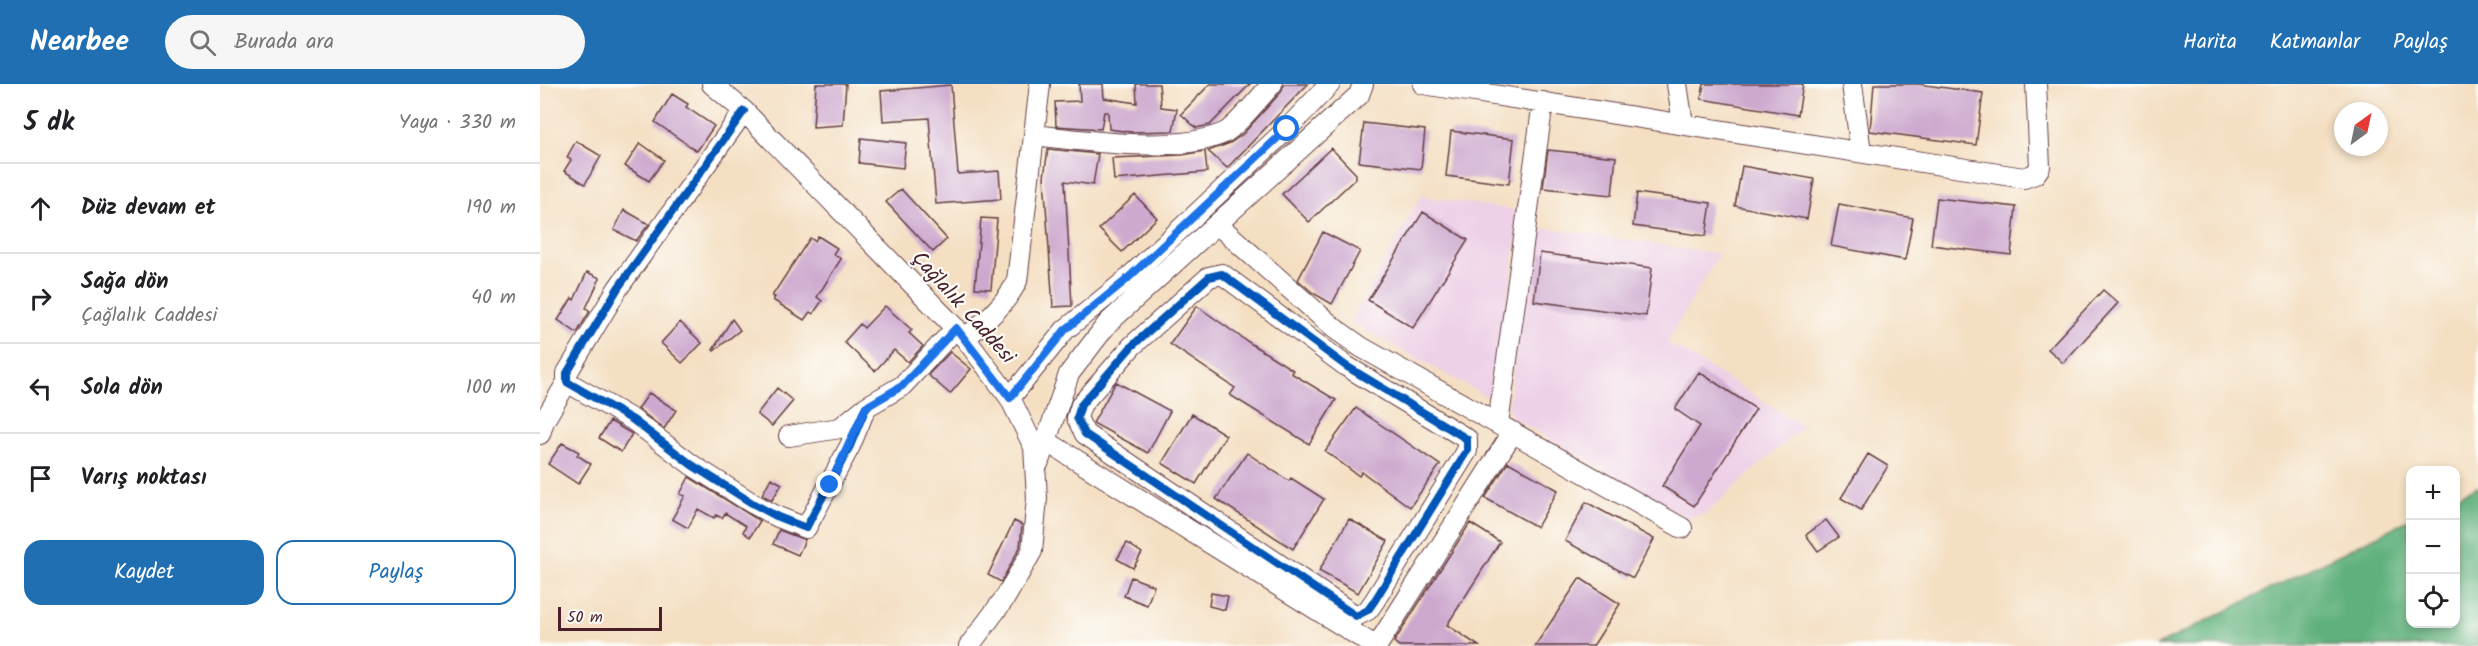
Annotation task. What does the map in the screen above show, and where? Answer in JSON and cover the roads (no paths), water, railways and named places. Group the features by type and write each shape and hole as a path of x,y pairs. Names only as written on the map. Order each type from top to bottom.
{"street":[{"name":"Çağlalık Caddesi","path":"712,84 744,111 961,333 1010,398 1034,447 1037,498 1032,551 1005,598 969,646"},
{"path":"789,436 840,428 866,407 902,386 961,333 983,324 1011,294 1017,281 1040,84"},
{"path":"1034,135 1105,144 1192,143 1226,132 1272,84"},
{"path":"1010,398 1065,330 1125,281 1278,137 1330,84"},
{"path":"1036,471 1069,374 1108,323 1359,95 1363,84"},
{"path":"1423,84 1470,88 1543,102 2024,178 2035,174 2040,167 2037,84"},
{"path":"1677,84 1683,124"},
{"path":"1852,84 1861,152"},
{"path":"1046,441 1376,646 1505,428 1543,102"},
{"path":"540,434 544,422 567,382 567,373 618,288 744,111"},
{"path":"1217,224 1334,328 1361,347 1683,528"},
{"path":"1222,274 1346,366 1467,439 1467,451 1368,610 1356,616 1085,434 1077,418 1081,405 1132,346 1209,277 1222,274"},
{"path":"1108,323 1132,346"},
{"path":"1346,366 1361,347"},
{"path":"567,382 633,420 692,465 752,502 778,517 806,528 850,446 866,407"}]}
